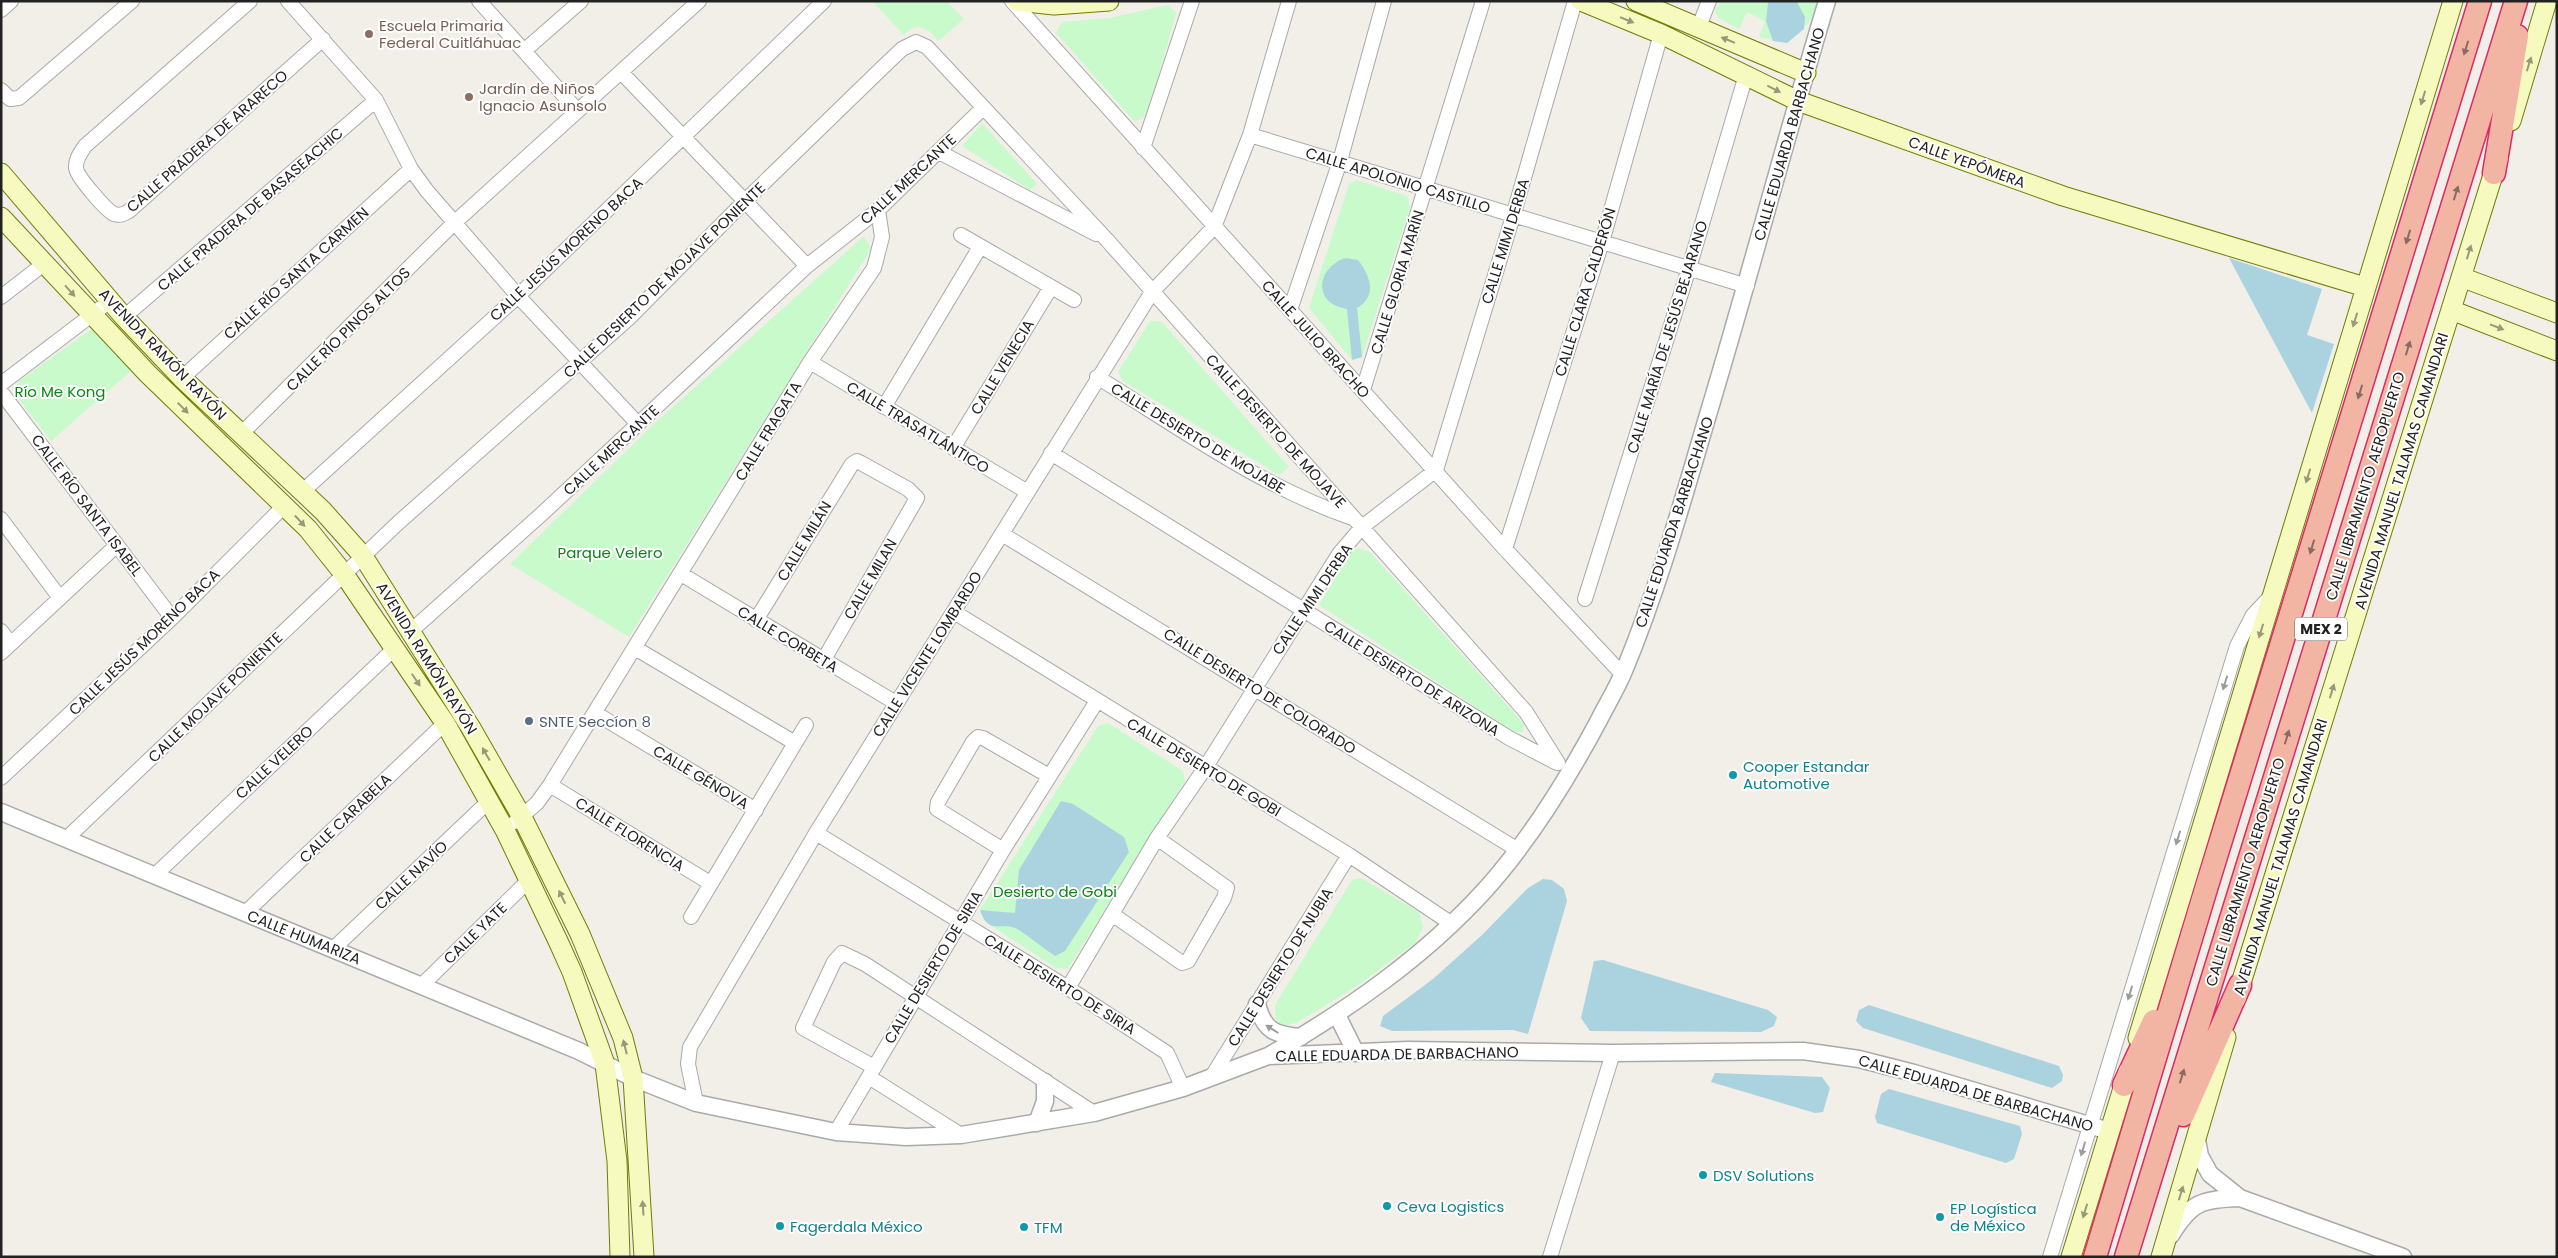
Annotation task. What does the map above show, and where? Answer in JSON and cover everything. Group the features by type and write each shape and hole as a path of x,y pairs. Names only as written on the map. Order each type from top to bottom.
{"highway":[{"name":"MEX 2","path":"2095,1257 2205,892 2480,1"},
{"name":"CALLE LIBRAMIENTO AEROPUERTO","path":"2126,1257 2516,1"},
{"path":"2494,173 2523,1"},
{"path":"2124,1086 2146,1039 2205,892"},
{"path":"2134,1231 2240,986"}],"main road":[{"path":"1017,1 1054,5 1109,1"},
{"name":"CALLE YEPÓMERA","path":"1582,1 1661,34 1798,101 2063,196 2365,287"},
{"path":"1636,1 1806,73"},
{"path":"2071,1257 2453,1"},
{"name":"AVENIDA MANUEL TALAMAS CAMANDARI","path":"2163,1250 2197,1140 2240,986 2547,1"},
{"name":"AVENIDA RAMÓN RAYÓN","path":"1,173 124,317 182,378 323,511 363,556 471,728 522,817 580,934 623,1038 633,1078 644,1257"},
{"name":"AVENIDA RAMÓN RAYÓN","path":"1,217 92,316 193,418 285,504 344,574 445,723 490,800 572,972 605,1064 617,1161 620,1257"},
{"path":"2461,277 2557,313"},
{"path":"2451,310 2557,350"}],"street":[{"path":"1,10 12,1"},
{"path":"1,90 10,99 19,98 132,1"},
{"name":"CALLE PRADERA DE ARARECO","path":"250,1 85,146 80,153 76,164 78,173 111,212 120,215 129,211 323,39"},
{"path":"288,1 376,100 411,169 454,223 518,296 582,362 638,424"},
{"path":"480,1 577,110"},
{"path":"525,50 581,1"},
{"name":"CALLE RÍO PINOS ALTOS","path":"241,434 454,223 699,1"},
{"name":"CALLE JESÚS MORENO BACA","path":"302,491 518,296 824,1"},
{"name":"CALLE JULIO BRACHO","path":"1012,1 1214,227 1436,470 1505,549 1623,675"},
{"path":"1143,148 1192,1"},
{"path":"1214,227 1250,135 1288,1"},
{"path":"1290,310 1340,161 1384,1"},
{"name":"CALLE GLORIA MARÍN","path":"1363,390 1483,1"},
{"name":"CALLE MIMI DERBA","path":"1068,988 1157,838 1206,768 1302,610 1358,523 1436,470 1514,216 1575,1"},
{"path":"1698,28 1708,1"},
{"name":"CALLE EDUARDA BARBACHANO","path":"1268,1056 1337,1015 1412,960 1452,924 1518,850 1565,767 1623,675 1655,593 1747,286 1827,1"},
{"name":"CALLE CLARA CALDERÓN","path":"1505,549 1602,242 1661,34"},
{"name":"CALLE DESIERTO DE MOJAVE PONIENTE","path":"363,556 629,318 745,200 902,49 916,42 927,47 983,108"},
{"path":"621,72 807,266"},
{"name":"CALLE MARÍA DE JESÚS BEJARANO","path":"1585,600 1689,268 1746,74"},
{"name":"CALLE PRADERA DE BASASEACHIC","path":"124,317 376,100"},
{"name":"CALLE MERCANTE","path":"411,631 545,511 807,266 878,210 940,152 983,108"},
{"name":"CALLE DESIERTO DE MOJAVE","path":"983,108 1106,240 1526,712 1565,767"},
{"name":"CALLE APOLONIO CASTILLO","path":"1250,135 1747,286"},
{"path":"940,152 1106,240"},
{"name":"CALLE RÍO SANTA CARMEN","path":"182,378 411,169"},
{"name":"CALLE FRAGATA","path":"505,830 522,817 550,785 636,648 810,362 874,268 882,237 878,210"},
{"name":"CALLE VICENTE LOMBARDO","path":"696,1103 688,1064 690,1046 816,833 954,612 1097,377 1152,292 1214,227"},
{"path":"960,235 1074,300"},
{"path":"884,407 980,247"},
{"path":"1,297 45,264"},
{"name":"CALLE VENECIA","path":"953,448 1050,287"},
{"path":"1,384 110,301"},
{"name":"CALLE TRASATLÁNTICO","path":"810,362 1026,491"},
{"name":"CALLE DESIERTO DE MOJABE","path":"1097,377 1257,476 1358,523"},
{"name":"CALLE RÍO SANTA ISABEL","path":"1,392 172,618"},
{"name":"CALLE DESIERTO DE ARIZONA","path":"1051,453 1509,738 1565,767"},
{"name":"CALLE MILÁN","path":"756,620 852,464 857,461 861,463 908,489 917,498"},
{"name":"CALLE MILAN","path":"823,661 917,498"},
{"name":"CALLE JESÚS MORENO BACA","path":"1,778 172,618 285,504"},
{"path":"1,519 60,598"},
{"name":"CALLE DESIERTO DE COLORADO","path":"1002,534 1518,850"},
{"path":"1,631 6,648 117,546"},
{"name":"CALLE MOJAVE PONIENTE","path":"67,838 363,556"},
{"name":"CALLE CORBETA","path":"680,574 896,703"},
{"path":"2050,1257 2237,646 2252,615 2272,595"},
{"name":"CALLE DESIERTO DE GOBI","path":"954,612 1349,856 1452,924"},
{"path":"636,648 795,743"},
{"name":"CALLE VELERO","path":"155,875 394,649"},
{"name":"CALLE DESIERTO DE SIRIA","path":"836,1132 1002,850 1097,701"},
{"name":"CALLE GÉNOVA","path":"595,713 756,810"},
{"name":"CALLE CARABELA","path":"245,913 445,723"},
{"path":"690,917 806,726"},
{"path":"1002,850 937,809 938,802 973,742 978,737 983,738 1049,776"},
{"name":"CALLE FLORENCIA","path":"550,785 710,883"},
{"name":"CALLE NAVÍO","path":"333,949 490,800"},
{"name":"CALLE HUMARIZA","path":"1,812 605,1064"},
{"name":"CALLE DESIERTO DE SIRIA","path":"816,833 1068,988 1167,1053 1183,1088"},
{"path":"1112,914 1182,962 1188,961 1224,898 1227,888 1157,838"},
{"name":"CALLE DESIERTO DE NUBIA","path":"1211,1078 1349,856"},
{"name":"CALLE YATE","path":"421,986 528,881"},
{"path":"961,1135 871,1072 803,1028 840,954 849,954 1094,1113"},
{"path":"1257,1004 1261,1017 1269,1028 1284,1036 1301,1037"},
{"path":"1337,1015 1356,1052"},
{"name":"CALLE EDUARDA DE BARBACHANO","path":"605,1064 633,1078 696,1103 836,1132 906,1137 961,1135 1094,1113 1183,1088 1268,1056 1455,1050 1613,1053 1803,1051 1859,1059 1914,1072 2109,1131"},
{"path":"1550,1257 1613,1053"},
{"path":"1037,1123 1044,1101 1045,1082"},
{"path":"2197,1140 2200,1156 2210,1174 2240,1198 2404,1257"},
{"path":"2163,1250 2178,1223 2197,1204 2216,1198 2240,1198"}],"green space":[{"path":"872,1 947,1 964,19 938,41 929,31 919,27 910,29 904,35"},
{"path":"1722,1 1819,1 1807,25 1787,43 1759,37 1765,21 1747,12 1739,29 1717,17 1715,9"},
{"path":"1168,5 1176,13 1148,114 1135,122 1056,33 1062,22 1109,18"},
{"path":"982,123 1037,184 1030,190 962,146"},
{"path":"1357,180 1407,196 1410,207 1362,357 1352,360 1309,308 1349,184"},
{"name":"Parque Velero","path":"864,236 871,249 629,637 510,564 656,422"},
{"path":"1150,321 1162,322 1289,467 1279,475 1123,381 1118,372"},
{"name":"Río Me Kong","path":"93,328 131,371 51,441 21,402 16,391 19,381"},
{"path":"1358,548 1370,552 1524,724 1523,732 1514,732 1319,605 1351,552"},
{"name":"Desierto de Gobi","path":"1108,723 1183,771 1185,781 1068,969 1056,968 984,921 980,910 1098,726"},
{"path":"1361,878 1419,912 1423,927 1416,942 1354,988 1296,1023 1283,1026 1275,1019 1275,1005 1352,880"}],"water":[{"path":"1772,1 1797,2 1805,17 1804,29 1787,43 1773,41 1766,21 1768,3"},
{"path":"1346,258 1358,260 1366,272 1370,285 1368,298 1357,308 1362,357 1352,360 1347,309 1330,302 1323,292 1322,285 1323,279 1330,268"},
{"path":"2229,258 2322,289 2307,335 2334,344 2312,413"},
{"path":"1061,801 1073,804 1124,837 1129,852 1065,951 1055,956 1013,927 992,926 984,918 980,910 1015,913 1019,870"},
{"path":"1543,879 1552,880 1564,889 1567,901 1528,1034 1513,1030 1392,1031 1380,1026 1383,1016 1433,979 1482,935 1528,888"},
{"path":"1603,960 1768,1010 1777,1017 1774,1026 1761,1032 1590,1031 1581,1018 1594,961"},
{"path":"1869,1005 2059,1066 2063,1075 2062,1081 2052,1088 1863,1028 1856,1021 1859,1010"},
{"path":"1715,1073 1822,1077 1830,1088 1823,1112 1815,1113 1711,1082"},
{"path":"1889,1089 2020,1126 2022,1134 2014,1159 2006,1163 1877,1123 1875,1117 1881,1094"}],"place":[{"name":"Escuela Primaria Federal Cuitláhuac","path":"369,34"},
{"name":"Jardín de Niños Ignacio Asunsolo","path":"469,97"},
{"name":"SNTE Seccíon 8","path":"529,721"},
{"name":"Cooper Estandar Automotive","path":"1733,775"},
{"name":"DSV Solutions","path":"1703,1175"},
{"name":"Ceva Logistics","path":"1387,1206"},
{"name":"EP Logística de México","path":"1940,1217"},
{"name":"Fagerdala México","path":"780,1226"},
{"name":"TFM","path":"1024,1227"}]}
